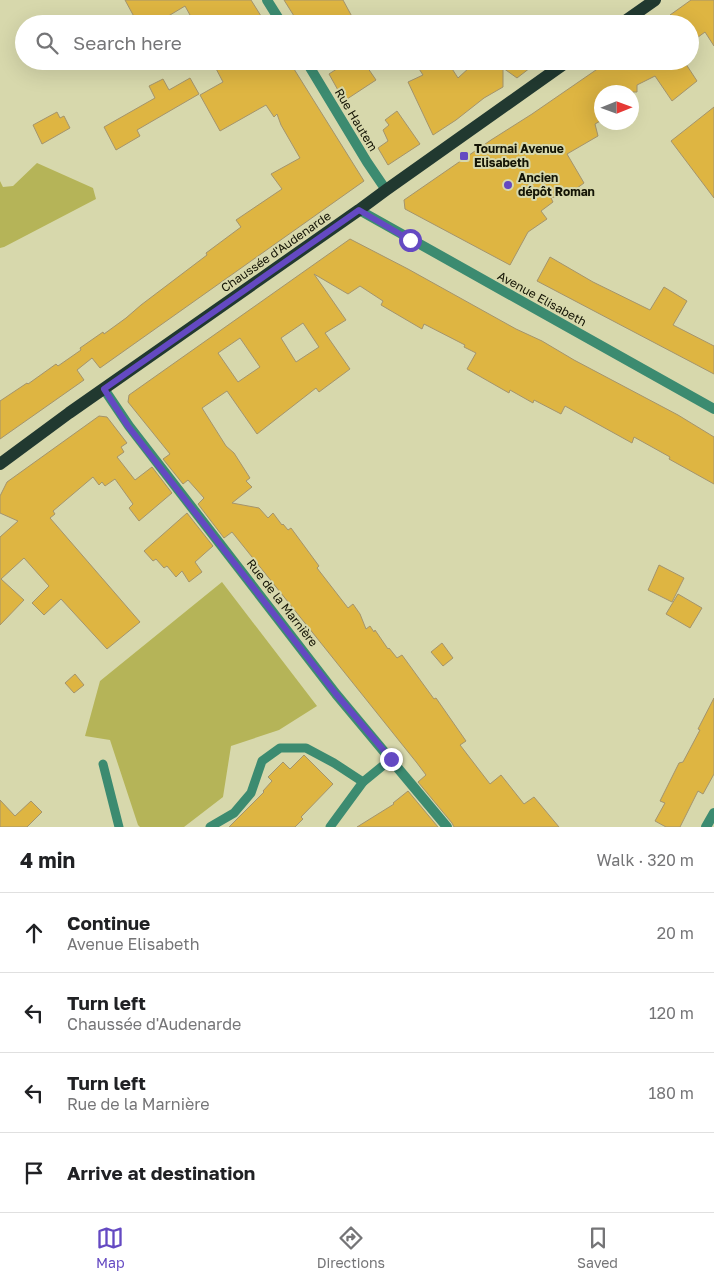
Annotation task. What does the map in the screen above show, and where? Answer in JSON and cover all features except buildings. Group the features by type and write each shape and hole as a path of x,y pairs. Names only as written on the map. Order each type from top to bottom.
{"main road":[{"path":"634,15 655,0"},
{"name":"Chaussée d'Audenarde","path":"0,464 555,70"}],"street":[{"path":"267,0 276,15"},
{"name":"Rue Hautem","path":"311,70 386,190"},
{"name":"Avenue Elisabeth","path":"359,210 714,409"},
{"name":"Rue de la Marnière","path":"104,389 128,426 336,694 447,827"},
{"path":"706,827 714,813"}],"lane":[{"path":"210,827 234,813 251,793 262,761 280,748 306,748 363,782"},
{"path":"330,827 363,782 391,759"},
{"path":"103,764 119,827"}],"shaded area":[{"path":"37,163 93,188 96,199 0,248 0,181 3,187 13,186"},
{"path":"222,582 317,706 279,730 231,746 223,797 184,827 140,827 110,740 85,736 100,681"}],"place":[{"name":"Tournai Avenue Elisabeth","path":"464,156"},
{"name":"Ancien dépôt Roman","path":"508,185"}],"route":[{"path":"391,759 336,694 128,426 104,389 359,210 410,240"}]}
